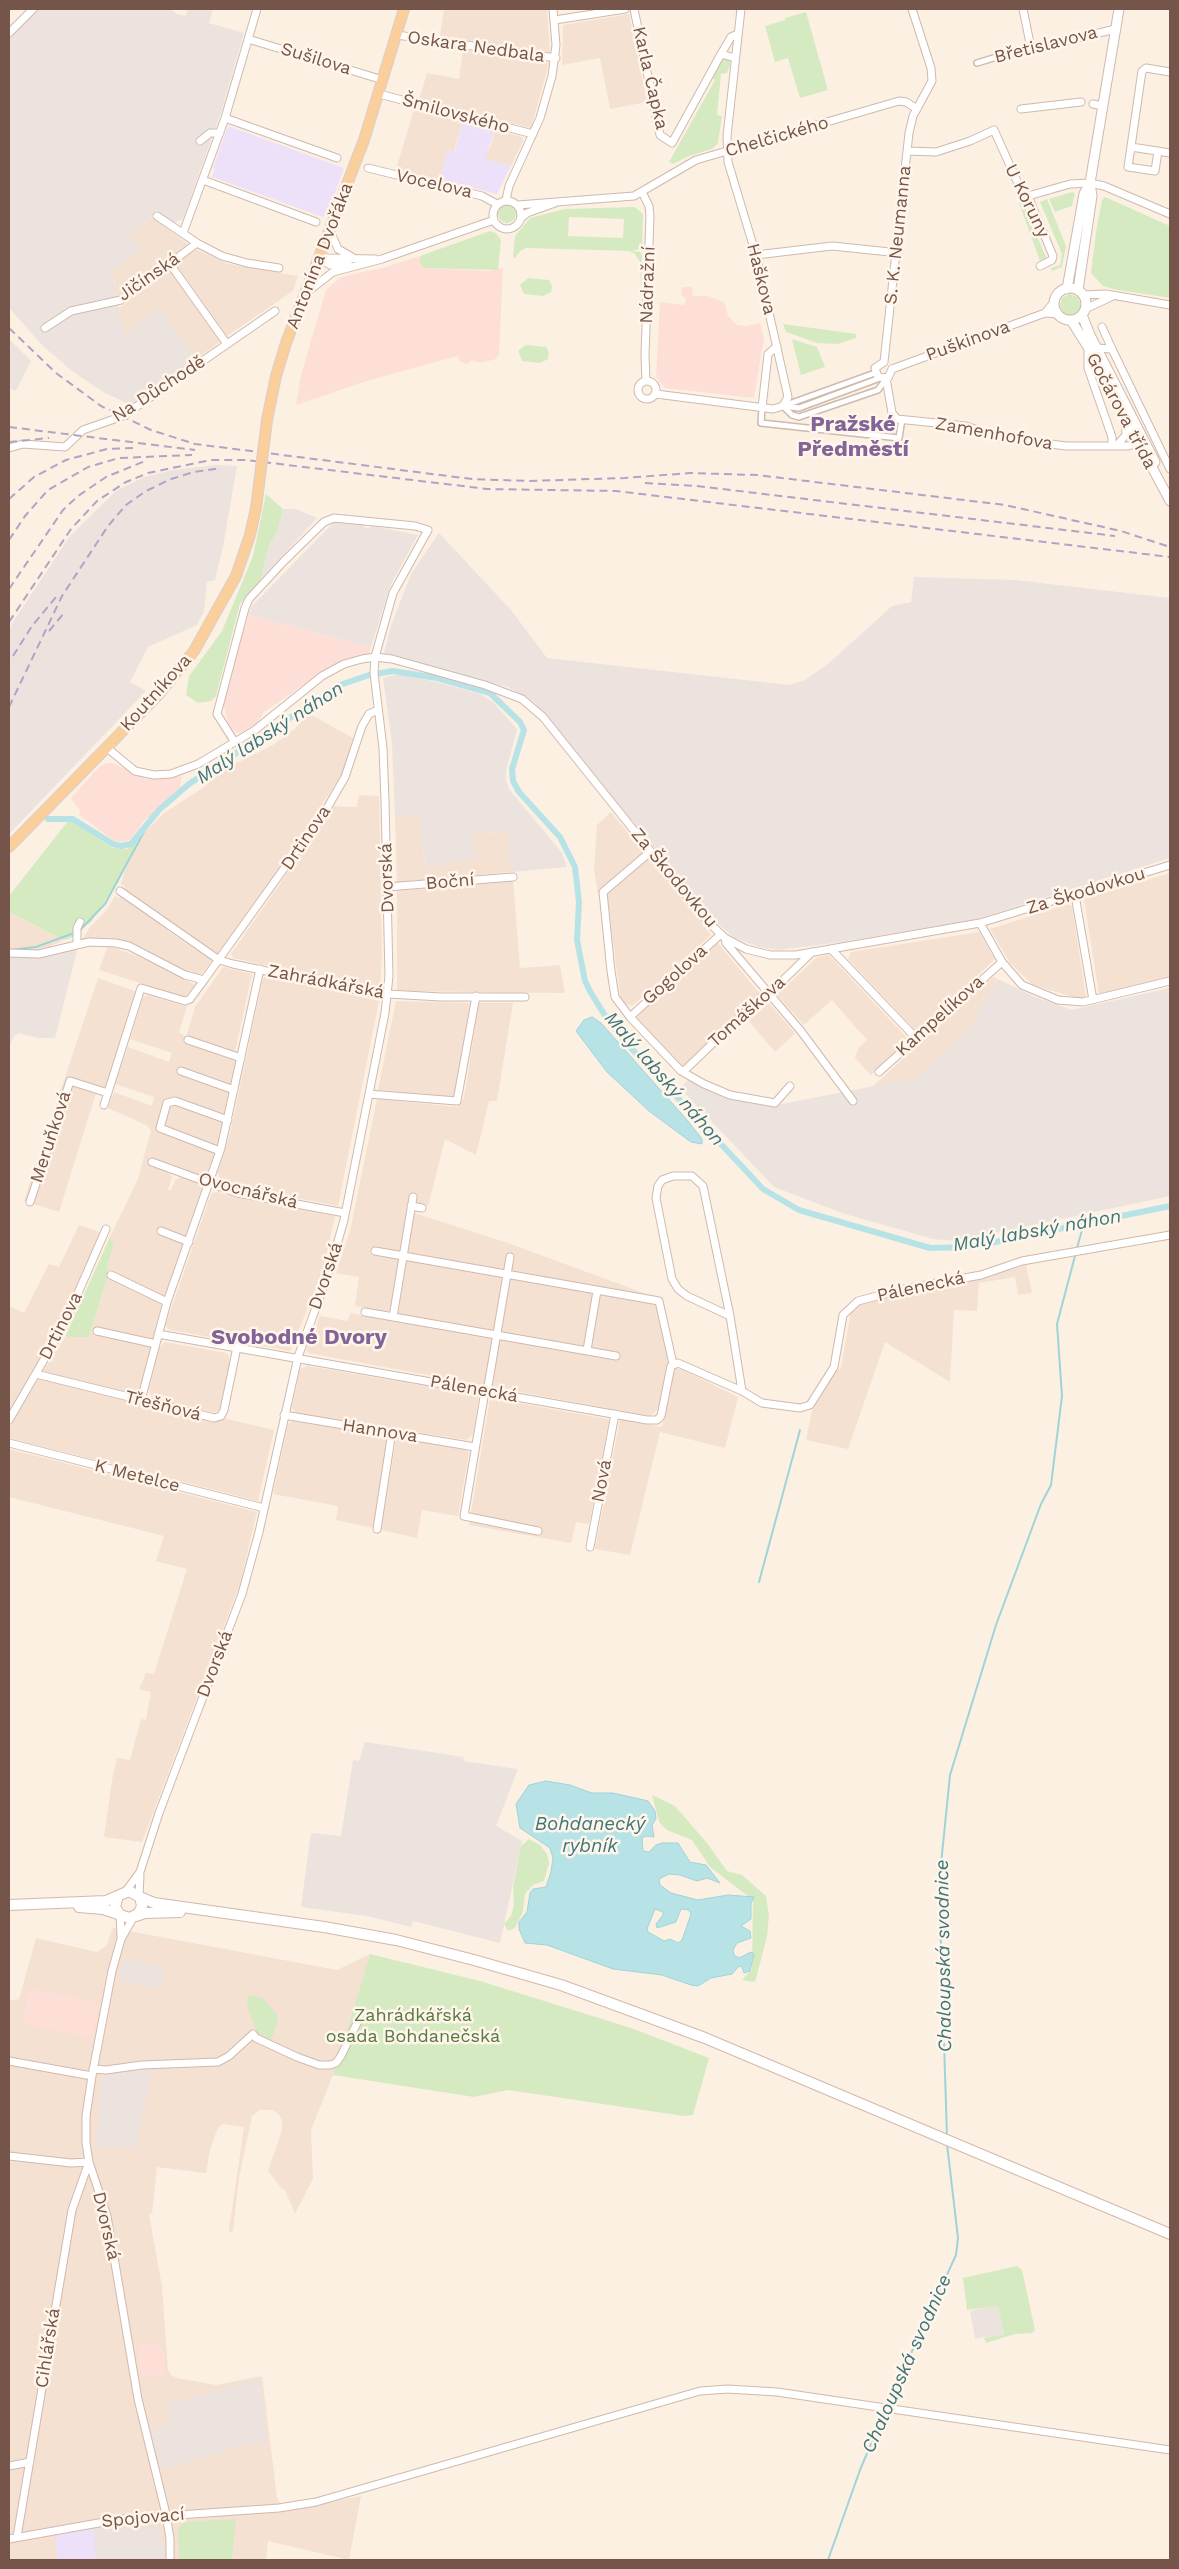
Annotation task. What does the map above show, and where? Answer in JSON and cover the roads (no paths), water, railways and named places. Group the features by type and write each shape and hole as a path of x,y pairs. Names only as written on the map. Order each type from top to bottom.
{"main road":[{"name":"Antonína Dvořáka","path":"256,508 267,420 281,358 304,295 321,258 379,94 404,9"},
{"name":"Koutníkova","path":"9,847 159,694 202,639 239,569 256,508"},
{"path":"9,1905 106,1901 132,1892 154,1903 366,1935 508,1969 600,1998 705,2038 1170,2234"},
{"name":"Dvorská","path":"119,1915 115,1903 122,1894"},
{"name":"Dvorská","path":"135,1917 141,1910 140,1897"},
{"path":"43,1904 103,1909 119,1915 135,1917 156,1912 216,1912"}],"street":[{"path":"9,33 33,9"},
{"path":"183,233 225,118 256,9"},
{"path":"506,200 508,186 533,134 547,95 556,58 553,9"},
{"path":"555,20 625,9"},
{"name":"Karla Čapka","path":"634,9 660,136 672,143 721,54"},
{"name":"Haškova","path":"741,9 727,152 729,168 756,255 788,393 787,401 783,406"},
{"name":"S. K. Neumanna","path":"884,362 911,124 917,109 930,89 932,77 912,9"},
{"path":"1023,9 1031,48"},
{"path":"1084,312 1086,301 1080,292 1092,196 1090,183 1119,9"},
{"name":"Břetislavova","path":"977,63 1031,48 1116,29"},
{"path":"735,58 721,54 731,37 738,34"},
{"name":"Oskara Nedbala","path":"397,35 556,58"},
{"name":"Sušilova","path":"248,39 383,80"},
{"path":"1158,151 1155,171 1128,167 1142,70 1146,68 1170,72"},
{"name":"Šmilovského","path":"379,94 533,134"},
{"name":"Chelčického","path":"563,200 623,198 642,192 696,160 899,101 917,109"},
{"path":"1021,109 1064,102 1081,102"},
{"path":"1093,104 1103,106"},
{"path":"225,118 337,158"},
{"name":"U Koruny","path":"907,151 936,152 994,130 1021,190 1028,196 1053,256 1052,260 1040,266"},
{"path":"200,141 210,133 220,133"},
{"path":"1131,147 1170,153"},
{"name":"Vocelova","path":"368,168 482,196 497,204"},
{"path":"202,180 316,222"},
{"path":"1045,313 1058,295 1066,289 1084,194 1090,183"},
{"path":"1028,196 1070,184 1090,183 1104,186 1170,214"},
{"name":"Nádražní","path":"642,192 650,216 645,360 646,381 639,386 639,394 646,400 656,394"},
{"path":"506,200 518,205 563,200 527,213 516,226 508,229 499,226 494,220 493,211 497,204 506,200"},
{"path":"518,205 521,218"},
{"path":"157,216 197,243 229,259 279,268"},
{"path":"304,295 333,272 382,259 494,220"},
{"path":"330,231 338,249 354,258"},
{"name":"Jičínská","path":"45,328 71,311 121,300 197,243"},
{"path":"756,255 832,246 890,252"},
{"path":"321,258 382,259"},
{"path":"321,258 326,263 332,265 359,265"},
{"path":"170,264 227,344"},
{"path":"1066,289 1170,305"},
{"path":"1054,302 1058,314 1071,320 1111,296"},
{"name":"Na Důchodě","path":"9,448 23,444 65,447 83,430 123,416 275,311"},
{"name":"Gočárova třída","path":"1071,320 1092,347 1140,431 1166,487 1170,501 1138,443 1092,347 1084,312"},
{"name":"Puškinova","path":"892,369 1045,313 1058,314"},
{"name":"Gočárova třída","path":"1102,327 1170,469"},
{"path":"646,381 655,384 656,394 762,408 778,409 880,376 892,369 884,362 876,365 880,376 892,413 899,419 899,438 761,423 762,408 768,354 777,346"},
{"path":"1092,347 1088,368 1114,446"},
{"name":"Gočárova třída","path":"1092,347 1112,348"},
{"path":"783,406 792,415 799,417 878,390 880,376"},
{"path":"1114,446 1127,433 1122,411"},
{"name":"Zamenhofova","path":"899,419 972,427 1006,438 1066,446 1114,446 1138,443"},
{"path":"1138,443 1140,431"},
{"path":"234,741 217,714 249,599 324,522 334,518 415,526 428,530 393,593 376,657"},
{"name":"Za Škodovkou","path":"106,747 132,769 154,776 171,774 198,764 266,722 322,676 344,664 376,657 392,659 476,682 522,699 554,730 705,919 723,936 746,949 770,955 812,952 980,924 1170,865"},
{"name":"Dvorská","path":"140,1897 140,1872 159,1813 242,1594 264,1508 298,1357 330,1269 345,1213 369,1094 387,995 389,953 383,748 374,673 376,657"},
{"name":"Drtinova","path":"219,960 326,810 345,777 362,726 370,714 378,710"},
{"path":"650,852 603,892 615,997 630,1017 681,1071 704,1084 730,1095 775,1103 790,1086"},
{"name":"Boční","path":"387,888 513,877"},
{"name":"Zahrádkářská","path":"120,891 219,960 387,995 525,997"},
{"path":"1074,895 1093,1000"},
{"path":"77,944 77,928 80,922"},
{"path":"980,924 1002,962 1022,985 1031,990 1068,1002 1093,1000 1170,981"},
{"path":"723,936 726,943 847,1089 853,1101"},
{"name":"Gogolova","path":"630,1017 723,936"},
{"path":"9,953 39,954 77,944 97,942 122,944 185,975 204,980"},
{"path":"832,949 915,1037"},
{"name":"Tomáškova","path":"681,1071 685,1070 764,995 770,994 812,952"},
{"path":"104,1105 138,987 185,1001 190,999 219,960"},
{"name":"Kampelíkova","path":"879,1072 915,1037 1002,962"},
{"path":"141,1400 167,1302 220,1151 260,969"},
{"path":"369,1094 458,1101 476,996"},
{"path":"188,1040 241,1058"},
{"path":"182,1071 234,1090"},
{"name":"Meruňková","path":"30,1202 70,1081 108,1093"},
{"path":"220,1151 160,1128 167,1103 175,1101 228,1120"},
{"name":"Ovocnářská","path":"152,1162 237,1193 345,1213"},
{"path":"730,1316 687,1296 678,1289 672,1279 656,1198 658,1186 662,1180 672,1176 692,1176 703,1186 730,1316 742,1391"},
{"path":"394,1317 413,1197"},
{"path":"411,1206 422,1208"},
{"name":"Drtinova","path":"9,1420 64,1326 106,1229"},
{"path":"161,1231 189,1242"},
{"name":"Pálenecká","path":"158,1334 298,1357 647,1420 658,1420 661,1416 673,1364 686,1366 742,1391 762,1403 800,1408 810,1405 834,1367 843,1315 858,1301 904,1289 981,1275 1022,1261 1170,1235"},
{"path":"374,1251 660,1302 673,1364"},
{"path":"510,1257 464,1515 466,1518 538,1531"},
{"path":"111,1275 167,1302"},
{"path":"587,1350 598,1291"},
{"path":"364,1312 616,1356"},
{"path":"97,1331 156,1344"},
{"name":"Třešňová","path":"36,1374 218,1417 224,1410 238,1347"},
{"name":"Nová","path":"590,1547 615,1414"},
{"name":"Hannova","path":"284,1415 475,1446"},
{"path":"377,1529 392,1432"},
{"name":"K Metelce","path":"9,1443 264,1508"},
{"name":"Dvorská","path":"122,1894 140,1872"},
{"name":"Dvorská","path":"119,1915 121,1939"},
{"name":"Dvorská","path":"135,1917 121,1939 112,1971 92,2072 86,2116 89,2162 107,2216 138,2399 166,2514 170,2539 170,2560"},
{"path":"9,2061 92,2072 142,2065 218,2062 229,2056 254,2034 256,2038 297,2057 319,2065 330,2065 336,2063 341,2056 358,2021"},
{"path":"9,2156 71,2163 89,2162"},
{"name":"Cihlářská","path":"17,2537 72,2210 89,2162"},
{"name":"Spojovací","path":"9,2539 92,2523 166,2514 279,2508 349,2494 700,2391 756,2390 1170,2450"},
{"path":"9,2466 30,2462"}],"water":[{"path":"592,1017 601,1023 687,1120 702,1139 702,1144 691,1142 649,1111 607,1072 576,1031 584,1020"},
{"name":"Bohdanecký rybník","path":"546,1781 570,1785 592,1793 613,1793 648,1801 655,1811 656,1819 652,1825 654,1837 646,1836 642,1838 643,1851 649,1852 656,1845 662,1843 678,1843 690,1862 706,1865 720,1883 707,1878 697,1881 680,1875 669,1874 659,1879 660,1885 671,1893 698,1900 728,1895 754,1897 751,1903 751,1919 741,1926 750,1931 751,1938 737,1943 733,1950 734,1955 739,1958 751,1952 754,1954 750,1971 744,1973 742,1967 739,1966 732,1974 711,1978 698,1986 662,1975 613,1969 547,1945 525,1943 519,1929 519,1922 527,1912 530,1893 533,1889 546,1887 553,1858 550,1848 520,1828 516,1804 529,1785","holes":["655,1909 663,1912 663,1915 656,1924 657,1928 676,1922 681,1909 689,1910 691,1914 682,1940 678,1943 670,1939 664,1941 648,1932 647,1929"]}],"waterway":[{"name":"Malý labský náhon","path":"48,819 73,819 113,844 121,846 131,844 159,810 189,784 340,685 369,675 393,671 437,678 490,693 520,722 524,730 512,769 513,781 519,792 560,837 575,867 579,902 577,940 585,981 591,993 609,1022 632,1049 763,1189 799,1210 930,1248 971,1247 1170,1206"},
{"path":"80,930 105,904 151,819"},
{"path":"9,950 36,947 74,933"},
{"name":"Chaloupská svodnice","path":"1077,1248 1084,1223"},
{"name":"Chaloupská svodnice","path":"947,2137 939,1884 950,1775 996,1625 1041,1504 1051,1485 1062,1396 1057,1324 1075,1256"},
{"path":"759,1582 800,1430"},
{"name":"Chaloupská svodnice","path":"887,2406 956,2255 958,2238 947,2144"},
{"name":"Chaloupská svodnice","path":"828,2560 860,2470 885,2411"}],"railway":[{"path":"9,328 56,373 101,406 151,430 195,444 472,479 529,481 625,478 690,473 757,475 1005,505 1121,531 1170,547"},
{"path":"9,427 195,450"},
{"path":"9,442 49,438"},
{"path":"9,499 34,477 66,460 107,449 135,448"},
{"path":"9,540 25,516 48,490 88,467 119,458 192,455"},
{"path":"9,622 71,529 97,501 126,482 148,473 211,460 246,460 487,489 616,491 1170,557"},
{"path":"9,589 63,510 78,496 106,477 145,461"},
{"path":"9,707 62,596 108,526 126,505 146,491 171,479 194,472 221,468"},
{"path":"645,483 697,486 1115,536"},
{"path":"13,656 32,626 56,597"},
{"path":"49,631 64,613"}],"district":[{"name":"Pražské Předměstí","path":"853,438"},
{"name":"Svobodné Dvory","path":"299,1338"}],"park label":[{"name":"Zahrádkářská osada Bohdanečská","path":"413,2026"}]}
